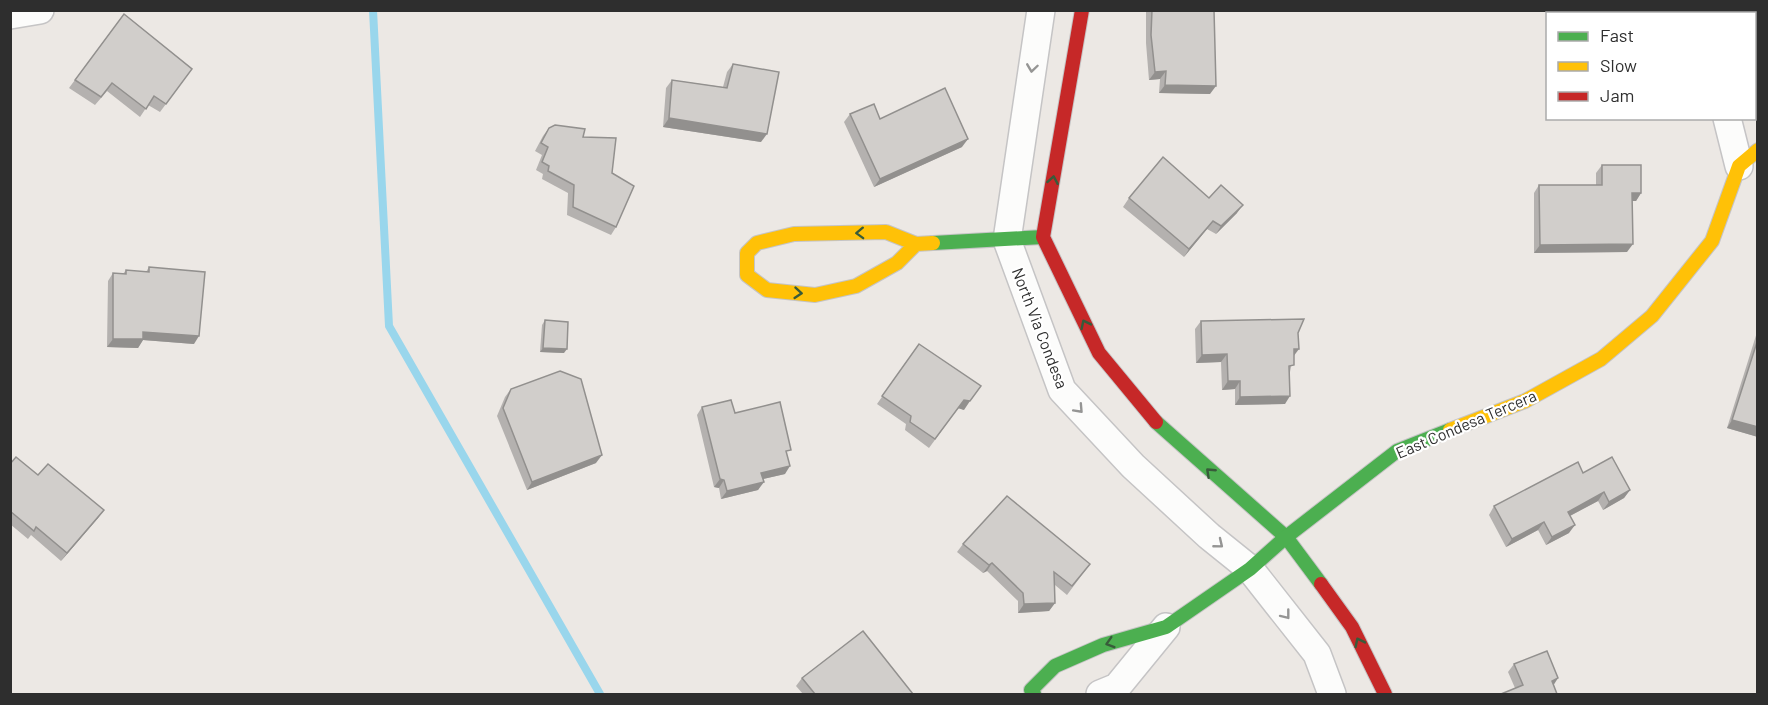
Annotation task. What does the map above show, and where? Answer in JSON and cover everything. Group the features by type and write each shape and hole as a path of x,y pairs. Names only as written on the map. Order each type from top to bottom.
{"street":[{"path":"10,15 40,10"},
{"name":"North Via Condesa","path":"1041,10 1007,240 1062,390 1133,466 1209,536 1250,569 1317,654 1332,694"},
{"path":"1082,10 1043,237 1099,353 1156,422 1231,491 1287,537 1352,627 1385,694"},
{"name":"East Condesa Tercera","path":"1287,537 1397,451 1525,401 1601,359 1644,324 1712,241 1748,158 1728,120"},
{"path":"916,244 897,263 856,286 815,294 767,290 747,275 747,253 757,243 794,234 886,232 916,244 1043,237"},
{"path":"1100,694 1117,687 1166,627 1250,569 1287,537"},
{"path":"1034,694 1031,690 1055,666 1102,645 1166,627"}],"building":[{"path":"1152,10 1214,10 1216,86 1165,85 1166,71 1155,72 1151,35"},
{"path":"1623,10 1664,10 1663,12 1623,12"},
{"path":"124,14 192,69 166,104 154,96 146,109 112,83 101,97 75,80"},
{"path":"733,64 779,72 767,134 669,118 672,80 727,88"},
{"path":"945,88 968,139 880,179 850,114 874,104 880,119"},
{"path":"555,125 585,129 583,137 616,138 612,173 634,186 616,227 573,207 574,185 548,171 549,166 542,162 548,147 541,143 549,128"},
{"path":"1163,157 1209,198 1221,185 1243,205 1221,226 1213,221 1189,249 1129,198"},
{"path":"1602,165 1641,165 1641,193 1632,193 1633,244 1540,245 1539,185 1602,185"},
{"path":"149,267 205,272 199,336 143,332 143,339 113,339 113,273 126,274 126,270 149,272"},
{"path":"1304,319 1298,333 1299,349 1294,349 1294,365 1289,366 1290,396 1240,397 1240,381 1228,381 1227,354 1202,355 1201,321"},
{"path":"545,320 568,322 567,349 543,348"},
{"path":"1758,339 1758,427 1732,420"},
{"path":"919,344 981,386 970,401 964,400 935,439 910,422 911,416 882,396"},
{"path":"560,371 581,379 602,455 532,482 503,408 511,389"},
{"path":"731,400 735,413 780,402 791,450 786,451 790,466 761,473 764,482 727,491 724,480 720,479 702,407"},
{"path":"16,457 38,475 48,464 104,510 67,553 36,527 34,531 10,511 10,464"},
{"path":"1612,457 1630,490 1609,502 1604,492 1568,512 1575,525 1552,537 1544,522 1512,539 1494,506 1578,462 1583,473"},
{"path":"1007,496 1090,564 1072,586 1054,572 1055,603 1024,604 1023,593 992,563 989,565 963,544"},
{"path":"863,631 913,694 815,694 802,678"},
{"path":"1547,651 1558,678 1552,681 1557,694 1501,694 1523,685 1514,664"}],"waterway":[{"path":"373,10 389,326 600,694"}],"traffic: fast":[{"path":"933,243 1043,237"},
{"path":"1156,422 1286,537 1321,584"},
{"path":"1034,694 1031,690 1055,666 1103,645 1166,627 1250,569 1286,537 1397,451 1450,430"}],"traffic: slow":[{"path":"1450,430 1525,401 1601,359 1652,316 1712,241 1739,166 1758,150"},
{"path":"916,244 897,263 856,286 815,295 767,290 747,275 747,253 757,243 794,234 886,232 916,244 933,243"}],"traffic: jam":[{"path":"1082,10 1043,237 1099,353 1156,422"},
{"path":"1321,584 1352,627 1385,694"}]}
